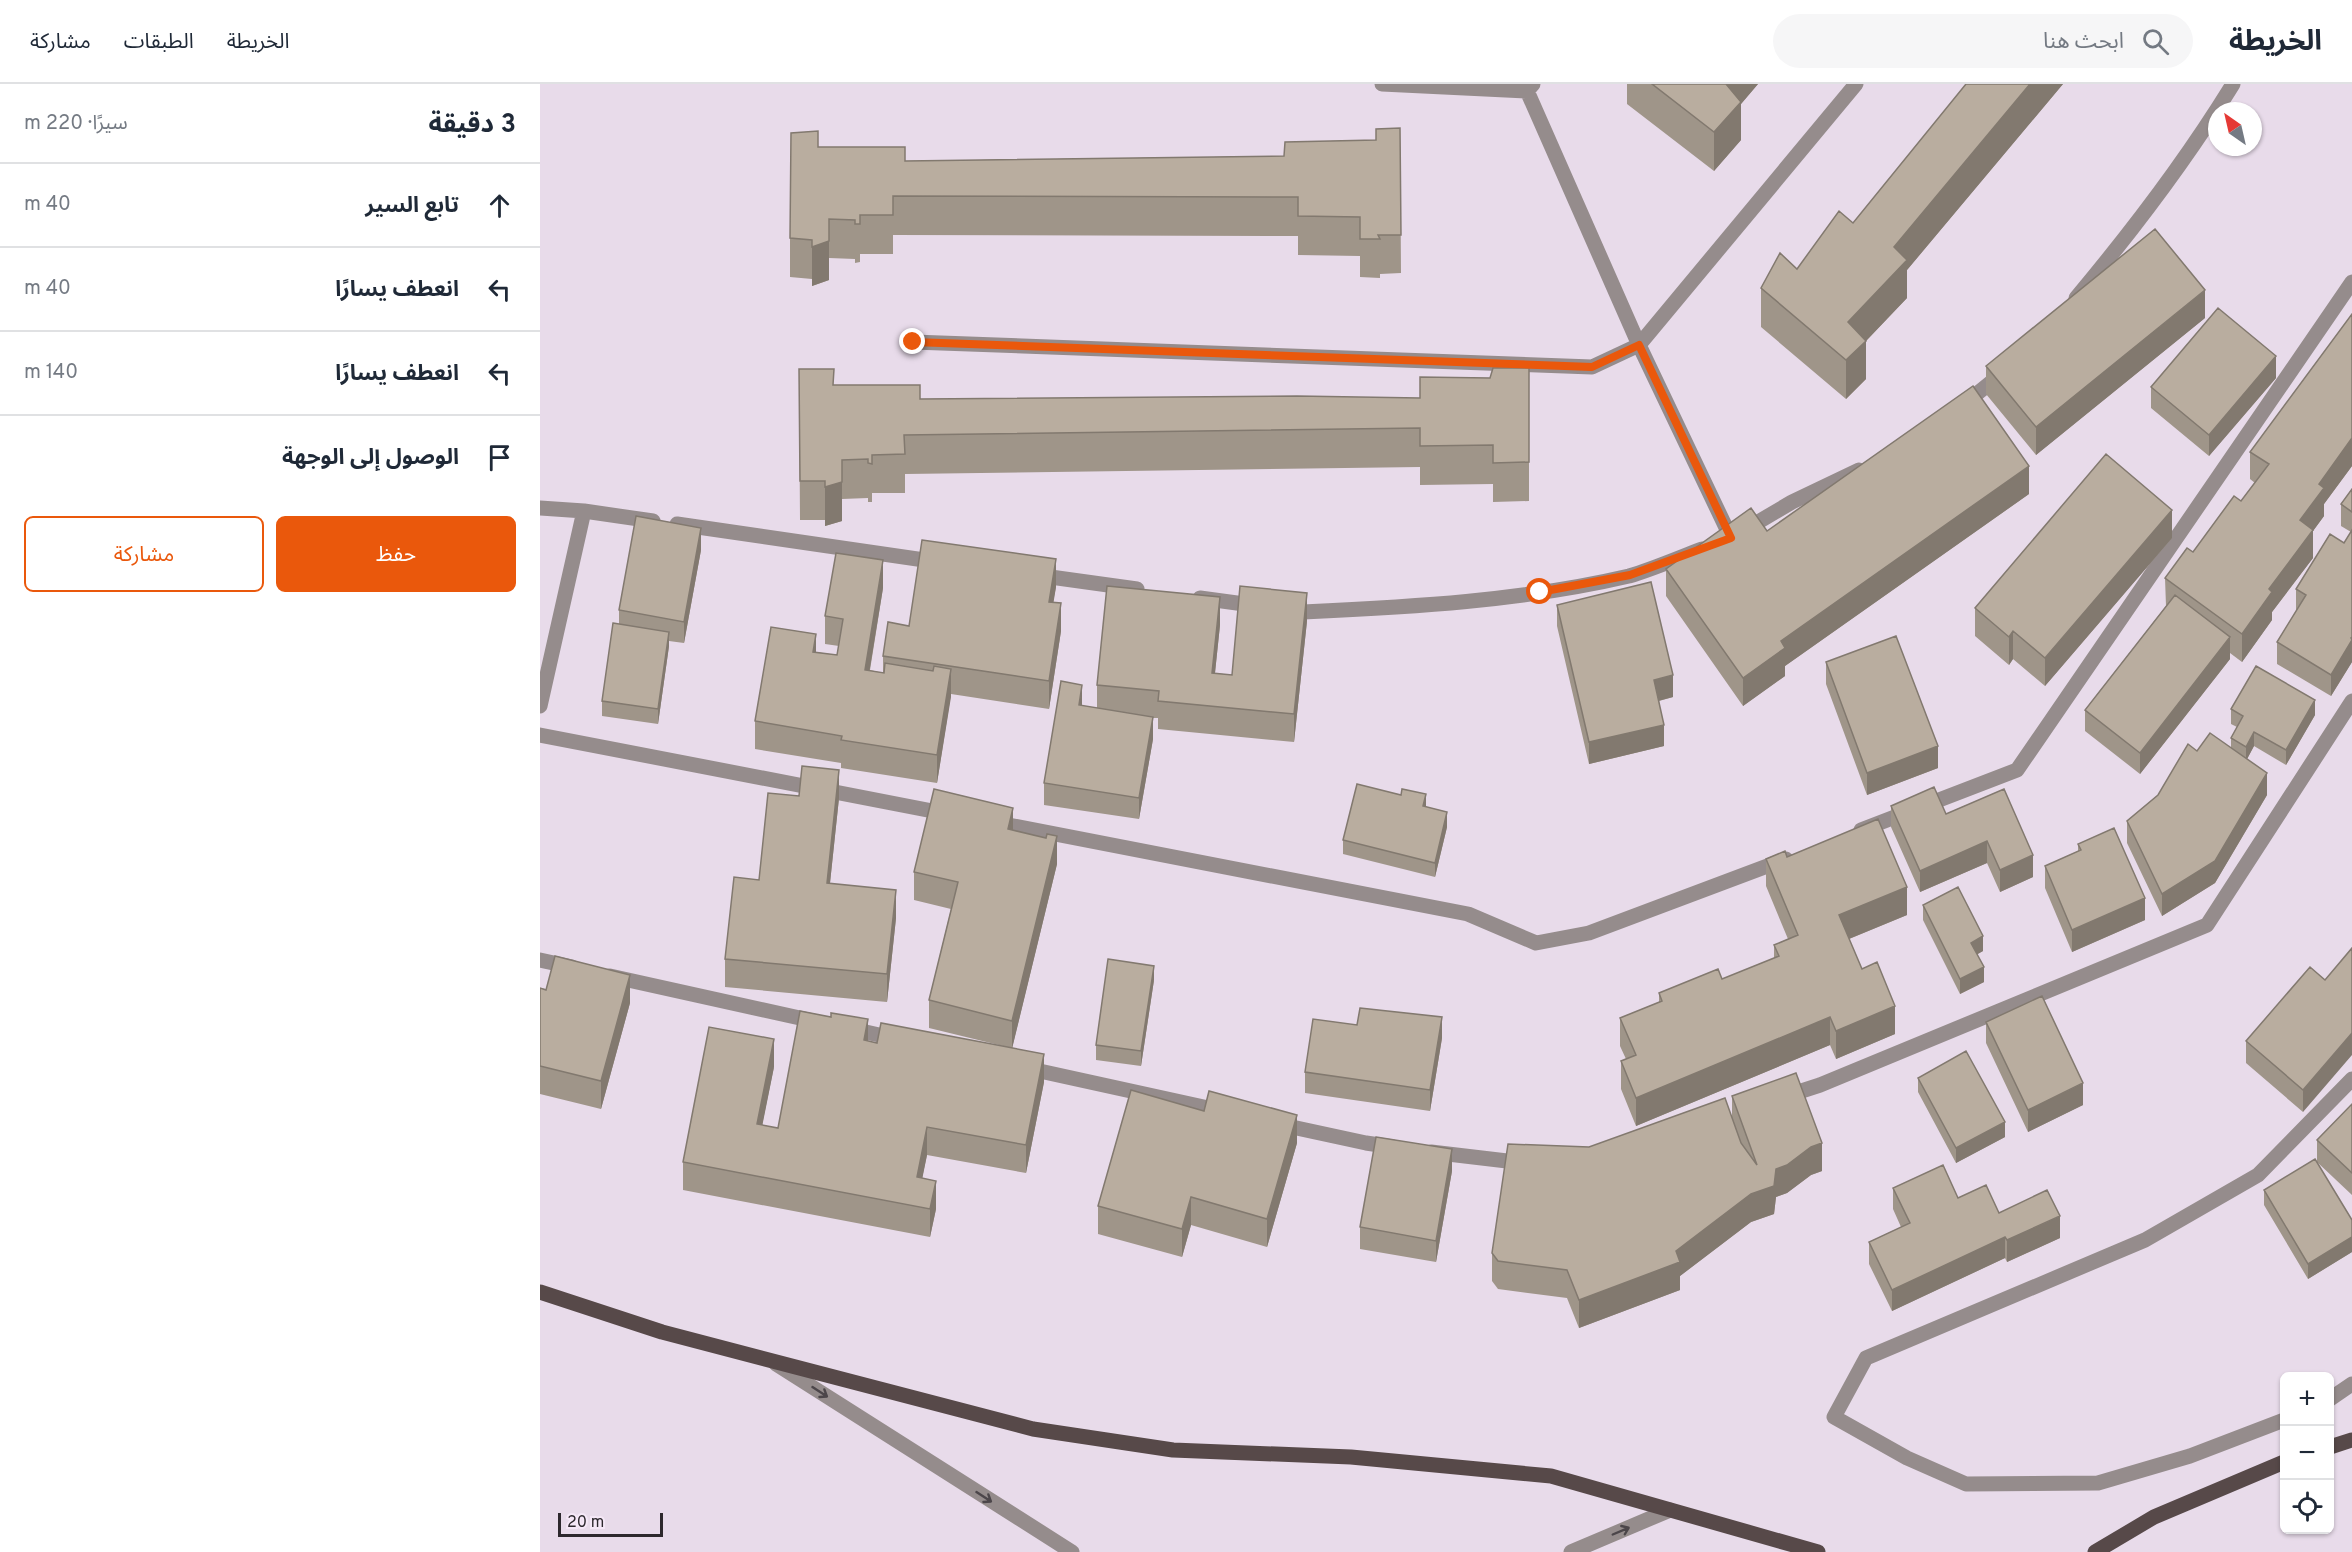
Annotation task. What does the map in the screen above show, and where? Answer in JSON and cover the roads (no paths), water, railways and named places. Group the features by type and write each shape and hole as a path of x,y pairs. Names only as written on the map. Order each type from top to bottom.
{"main road":[{"path":"540,1292 662,1332 1034,1429 1173,1450 1351,1456 1551,1476 1818,1552"},
{"path":"2334,1446 2352,1440"},
{"path":"2095,1552 2154,1517 2280,1463"}],"street":[{"path":"1382,84 1528,86 1639,345 1731,538"},
{"path":"913,342 1592,367 1639,345 1856,84"},
{"path":"2063,313 2118,248 2208,124 2233,84"},
{"path":"1842,837 2018,771 2352,282"},
{"path":"1947,417 1994,382 2009,366"},
{"path":"1185,596 1302,612 1419,607 1540,592 1630,575 1731,538 1792,502 1878,461"},
{"path":"540,508 584,511 950,563"},
{"path":"540,706 584,511"},
{"path":"1021,573 1150,591"},
{"path":"1768,1101 1820,1085 2207,925 2352,701"},
{"path":"540,735 1468,914 1536,943 1589,933 1798,854"},
{"path":"540,960 912,1043"},
{"path":"1017,1066 1238,1115"},
{"path":"2280,1422 2264,1430 2190,1456 2098,1483 1966,1484 1907,1458 1834,1417 1866,1359 2145,1240 2258,1175 2352,1079"},
{"path":"1261,1120 1366,1143 1504,1162 1535,1164"},
{"path":"771,1360 1072,1552"},
{"path":"2334,1396 2352,1384"},
{"path":"1571,1552 1670,1510"}]}
